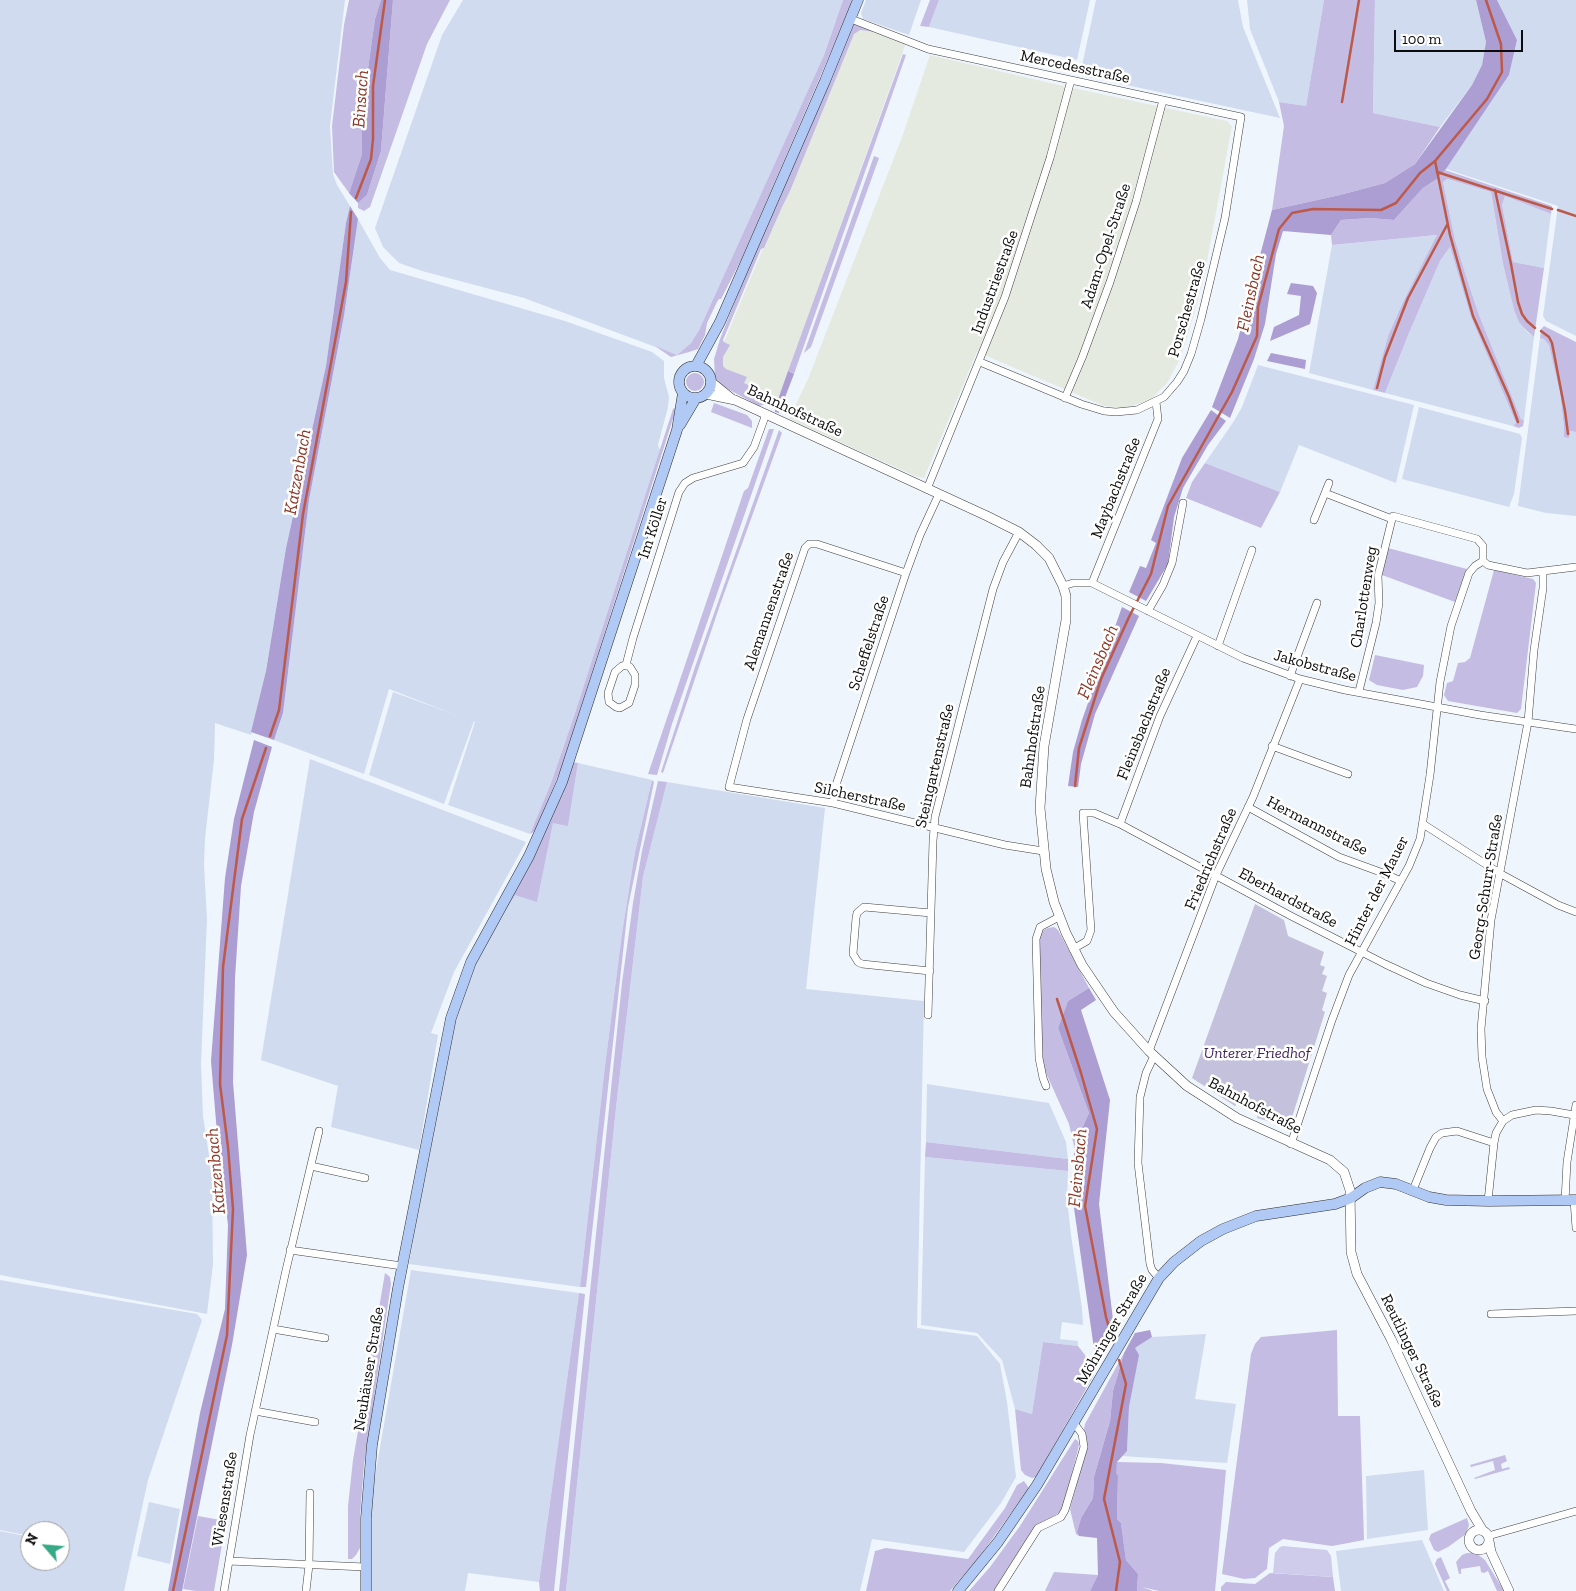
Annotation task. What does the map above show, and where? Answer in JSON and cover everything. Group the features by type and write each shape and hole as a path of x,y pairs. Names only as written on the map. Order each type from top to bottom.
{"main road":[{"path":"696,366 714,335 818,97 858,0"},
{"path":"677,430 701,396 710,389 711,382 708,372 714,335"},
{"path":"677,430 683,393 680,385 681,376 689,368 696,366 708,372"},
{"path":"683,393 689,397 701,396"},
{"name":"Neuhäuser Straße","path":"366,1591 366,1518 370,1465 402,1266 447,1036 460,990 482,941 536,842 562,782 677,430"},
{"name":"Möhringer Straße","path":"958,1591 998,1542 1037,1485 1159,1278 1174,1262 1210,1235 1262,1214 1335,1204 1351,1198 1373,1184 1380,1182 1396,1184 1413,1190"},
{"path":"1413,1190 1437,1199 1488,1202 1572,1200"}],"street":[{"name":"Mercedesstraße","path":"851,19 928,49 1241,117"},
{"name":"Industriestraße","path":"928,489 980,362 1023,246 1071,80"},
{"name":"Adam-Opel-Straße","path":"1065,398 1110,282 1136,202 1163,100"},
{"name":"Porschestraße","path":"980,362 1065,398 1094,408 1116,412 1137,410 1164,397 1177,382 1191,354 1196,336 1225,218 1241,117"},
{"name":"Bahnhofstraße","path":"711,382 732,399 1019,532 1049,558 1066,596 1066,620 1045,739 1040,780 1040,808 1043,851 1050,886 1059,917 1073,948 1103,998 1122,1022 1152,1054 1187,1086 1208,1101 1249,1124 1340,1166 1347,1178 1351,1198"},
{"name":"Bahnhofstraße","path":"701,396 732,399"},
{"name":"Maybachstraße","path":"1092,583 1158,419 1156,402"},
{"name":"Im Köller","path":"626,665 678,492 687,481 693,478 738,466 746,460 754,447 766,414"},
{"path":"1314,520 1329,483"},
{"path":"1325,493 1392,519 1393,516 1477,538 1483,546 1483,561 1488,564 1517,572 1576,567"},
{"name":"Scheffelstraße","path":"832,803 836,785 906,573 939,494"},
{"path":"1146,610 1172,563 1183,503"},
{"name":"Charlottenweg","path":"1358,691 1376,623 1379,603 1378,576 1392,519"},
{"name":"Steingartenstraße","path":"928,1015 933,827 943,778 993,589 999,572 1019,532"},
{"name":"Alemannenstraße","path":"729,787 751,706 805,548 809,544 817,544 906,573"},
{"path":"1218,646 1252,550"},
{"name":"Hinter der Mauer","path":"1291,1144 1349,975 1415,853 1423,824 1440,682 1453,617 1469,573 1483,561"},
{"name":"Georg-Schurr-Straße","path":"1503,1121 1491,1101 1484,1076 1481,1043 1491,920 1528,722 1534,650 1543,588 1543,571"},
{"path":"1063,586 1073,583 1092,583"},
{"name":"Jakobstraße","path":"1092,583 1243,658 1290,676 1346,690 1576,729"},
{"path":"1290,676 1318,603"},
{"name":"Fleinsbachstraße","path":"1120,824 1160,716 1197,636"},
{"name":"Im Köller","path":"626,665 630,667 635,675 635,685 629,703 620,708 608,702 608,693 615,672 626,665"},
{"name":"Friedrichstraße","path":"1159,1278 1152,1270 1150,1264 1138,1163 1140,1097 1152,1054 1216,875 1248,807 1300,679"},
{"path":"1272,746 1348,774"},
{"name":"Silcherstraße","path":"729,787 832,803 1005,845 1043,851"},
{"name":"Hermannstraße","path":"1248,807 1339,857 1383,872 1401,881"},
{"name":"Eberhardstraße","path":"1073,948 1086,941 1091,930 1083,813 1094,814 1120,824 1361,952 1426,983 1484,1002"},
{"path":"1423,824 1501,874 1558,905 1576,912"},
{"path":"930,971 862,964 858,962 853,954 856,918 864,907 931,913"},
{"path":"1046,1086 1039,1058 1036,939 1040,927 1059,917"},
{"path":"1576,1105 1567,1166 1576,1228"},
{"path":"1488,1202 1494,1142 1499,1126 1503,1121 1512,1115 1536,1110 1574,1115"},
{"name":"Wiesenstraße","path":"224,1591 255,1412 290,1250 319,1131"},
{"path":"1413,1190 1430,1148 1436,1137 1442,1132 1457,1131 1494,1142"},
{"path":"311,1166 365,1178"},
{"name":"Reutlinger Straße","path":"1351,1198 1351,1252 1357,1274 1391,1339 1471,1511 1487,1536 1490,1548 1509,1591"},
{"path":"290,1250 402,1266"},
{"path":"1491,1314 1576,1311"},
{"path":"273,1329 325,1338"},
{"path":"255,1412 315,1422"},
{"path":"998,1591 1038,1528 1061,1517 1066,1510 1084,1447 1082,1434 1074,1424"},
{"path":"306,1591 309,1564 310,1493"},
{"name":"Reutlinger Straße","path":"1471,1511 1472,1533"},
{"path":"1487,1536 1486,1547 1478,1550 1470,1543 1469,1539 1472,1533 1477,1530 1487,1536 1576,1511"},
{"name":"Reutlinger Straße","path":"1478,1550 1487,1556 1500,1573"},
{"path":"229,1562 365,1567"}],"shaded area":[{"path":"0,0 345,0 330,126 333,174 337,185 350,206 326,366 286,548 266,671 251,735 215,723 214,760 205,838 204,865 207,919 201,1064 203,1116 212,1175 213,1264 207,1314 0,1275"},
{"path":"349,0 381,0 375,19 361,118 362,154 349,193 334,172 332,126 344,25"},
{"path":"381,0 393,0 381,151 367,195 358,203 349,193 362,154 361,118 375,19"},
{"path":"393,0 450,0 427,44 370,207 364,211 358,208 358,203 367,195 381,151"},
{"path":"463,0 843,0 824,55 699,330 691,343 677,355 524,298 422,271 399,263 383,247 375,228 442,35"},
{"path":"843,0 852,0 848,12 742,258 707,323 705,335 698,349 671,357 655,346 677,355 691,343 699,330 824,55"},
{"path":"866,0 921,0 909,35 863,19 861,13"},
{"path":"930,0 939,0 929,27 920,26"},
{"path":"939,0 1090,0 1077,60 929,27"},
{"path":"1096,0 1238,0 1243,27 1280,118 1080,75"},
{"path":"1247,0 1324,0 1306,106 1279,102 1250,29"},
{"path":"1324,0 1375,0 1373,113 1440,127 1415,164 1385,183 1272,210 1284,126 1279,102 1306,106"},
{"path":"1375,0 1476,0 1486,42 1482,65 1472,85 1440,127 1373,113"},
{"path":"1476,0 1497,0 1517,40 1509,75 1446,169 1437,179 1423,188 1394,220 1370,218 1341,220 1331,235 1283,231 1276,254 1265,324 1254,359 1230,418 1212,407 1238,339 1272,210 1385,183 1415,164 1472,85 1482,65 1486,42"},
{"path":"1497,0 1576,0 1576,336 1546,321 1543,316 1558,206 1446,169 1509,75 1517,40"},
{"path":"857,22 876,32 860,30 854,34 790,191 764,248 761,249 723,340 730,345 723,357 723,366 747,377 744,383 765,392 766,403 759,406 718,382 715,377 714,359 720,339 756,249 852,26"},
{"path":"859,27 906,43 775,408 766,403 763,405 719,375 724,342 854,29"},
{"path":"903,54 906,55 794,374 788,371"},
{"path":"930,55 1227,121 1232,126 1205,272 1180,359 1167,383 1150,400 1125,408 1104,406 977,352 924,478 915,476 789,419 808,379 902,137"},
{"path":"874,156 879,158 811,347 804,353"},
{"path":"1445,170 1552,206 1551,214 1505,196 1502,205 1513,262 1544,268 1534,337 1519,322 1514,310 1503,264 1491,192 1447,179 1443,182 1455,240 1479,315 1521,419 1524,420 1523,426 1519,428 1513,426 1516,423 1471,317 1450,247 1440,261 1385,393 1373,390 1388,336 1437,235 1332,245 1331,235 1341,220 1370,218 1394,220 1423,188 1437,179"},
{"path":"1446,179 1491,192 1503,264 1514,310 1526,331 1534,337 1524,420 1521,419 1479,315 1466,276 1455,240 1443,182"},
{"path":"1505,196 1551,214 1544,268 1513,262 1502,205"},
{"path":"350,206 358,219 344,316 309,500 283,713 274,740 251,732 266,671 286,548 326,366"},
{"path":"358,219 380,258 390,270 565,321 652,352 664,361 664,378 669,397 658,445 660,450 574,716 551,783 530,834 448,805 474,721 444,804 369,775 393,692 456,715 389,689 364,774 274,740 283,713 309,500 344,316"},
{"path":"1438,235 1403,302 1388,336 1373,390 1309,373 1332,245"},
{"path":"1450,247 1471,317 1516,423 1513,426 1385,393 1440,261"},
{"path":"1291,283 1313,286 1317,293 1310,324 1270,341 1274,327 1299,315 1301,296 1287,294"},
{"path":"1544,326 1576,342 1576,432 1570,431 1569,438 1564,437 1560,393 1549,345 1544,339 1540,338 1541,329"},
{"path":"1540,338 1549,344 1560,393 1564,436 1570,431 1576,432 1576,516 1546,513 1518,506"},
{"path":"1271,353 1306,360 1305,369 1267,361"},
{"path":"1258,365 1414,405 1396,483 1299,445 1280,492 1205,463 1242,407"},
{"path":"788,371 794,374 779,413 775,412 775,408"},
{"path":"695,373 701,376 704,382 701,388 695,391 689,388 686,382 689,376"},
{"path":"714,403 747,415 752,421 752,428 711,412"},
{"path":"1419,407 1520,434 1522,438 1514,494 1509,507 1402,479"},
{"path":"674,408 676,409 561,769 535,831 530,834 551,783 574,716"},
{"path":"1211,410 1226,421 1208,445 1183,488 1174,517 1168,564 1146,601 1129,592 1140,566 1146,568 1156,543 1151,540 1182,458"},
{"path":"769,429 774,429 672,724 657,775 648,774 744,491 748,488"},
{"path":"779,430 782,433 721,602 663,773 661,772 695,667"},
{"path":"1205,463 1280,492 1261,528 1186,498 1192,482"},
{"path":"1388,548 1467,569 1455,602 1382,575"},
{"path":"1494,570 1533,579 1536,583 1521,709 1517,713 1448,701 1444,695 1447,683 1453,681 1458,663 1465,662 1470,658"},
{"path":"1122,607 1139,616 1095,714 1081,764 1078,787 1068,786 1073,752 1082,720"},
{"path":"1375,655 1424,665 1423,676 1417,687 1403,690 1377,685 1369,680"},
{"path":"254,740 272,747 254,812 241,886 235,978 233,1082 247,1255 232,1345 182,1591 168,1591 200,1413 225,1309 228,1225 211,1061 225,878 234,819"},
{"path":"310,759 526,842 454,972 431,1033 438,1035 419,1150 331,1127 338,1086 261,1060"},
{"path":"572,762 578,763 568,826 553,823 537,902 515,895 485,943"},
{"path":"578,763 652,780 635,852 622,933 580,1287 409,1264 446,1052 456,1012 469,976 485,943 515,894 537,901 553,822 568,825"},
{"path":"652,780 654,782 628,907 586,1287 580,1287 622,933 635,852"},
{"path":"658,781 667,782 643,877 616,1108 566,1591 559,1591 622,983 642,851"},
{"path":"667,782 825,808 806,989 924,1001 917,1328 977,1336 1000,1364 1007,1402 1016,1477 1001,1503 964,1552 872,1539 860,1591 566,1591 616,1108 643,877"},
{"path":"1054,927 1058,930 1089,988 1068,1001 1058,1028 1089,1113 1074,1146 1069,1124 1041,1062 1038,936 1040,932"},
{"path":"1089,988 1096,1000 1081,1010 1110,1100 1099,1204 1115,1336 1105,1355 1095,1356 1074,1208 1074,1146 1089,1113 1058,1028 1068,1001"},
{"path":"927,1084 1049,1103 1066,1142 1068,1159 926,1142"},
{"path":"926,1142 1068,1159 1068,1171 925,1157"},
{"path":"925,1157 1068,1171 1067,1199 1083,1325 1062,1322 1060,1339 1078,1341 1078,1346 1043,1342 1032,1414 1015,1409 1002,1360 977,1333 921,1325"},
{"path":"411,1270 579,1293 539,1582 468,1573 465,1591 371,1591 369,1510"},
{"path":"385,1273 390,1277 391,1284 364,1465 360,1515 360,1548 352,1559 348,1559 348,1506 353,1460"},
{"path":"0,1280 197,1314 202,1320 148,1480 124,1591 0,1591 0,1531 20,1535 20,1571 70,1571 70,1521 20,1521 20,1534 0,1530"},
{"path":"579,1293 585,1294 554,1591 540,1591 539,1582"},
{"path":"1150,1330 1152,1337 1135,1348 1139,1355 1129,1407 1127,1451 1117,1462 1116,1473 1118,1476 1117,1519 1121,1523 1126,1560 1138,1574 1137,1591 1090,1591 1098,1575 1097,1538 1079,1536 1077,1532 1081,1518 1093,1498 1094,1477 1110,1421 1113,1391 1124,1353 1135,1333"},
{"path":"1337,1330 1338,1416 1360,1416 1364,1540 1332,1546 1283,1539 1269,1548 1267,1569 1255,1578 1244,1579 1222,1574 1251,1354 1255,1344 1261,1337"},
{"path":"1206,1334 1195,1399 1236,1404 1227,1463 1122,1456 1127,1451 1129,1407 1137,1362 1135,1348 1152,1337"},
{"path":"1043,1342 1078,1346 1085,1355 1094,1375 1036,1477 1032,1478 1025,1475 1021,1470 1015,1409 1032,1414"},
{"path":"1124,1353 1113,1391 1110,1421 1094,1477 1093,1498 1081,1518 1077,1532 1079,1536 1076,1534 1070,1509 1087,1447 1085,1424"},
{"path":"1075,1439 1079,1445 1064,1505 1059,1513 1039,1524 995,1591 969,1591 990,1567 1020,1526"},
{"path":"1505,1455 1507,1461 1501,1464 1502,1469 1509,1467 1510,1469 1474,1478 1495,1470 1493,1461 1471,1467 1470,1465"},
{"path":"1117,1462 1161,1463 1226,1470 1215,1591 1159,1591 1142,1587 1153,1591 1137,1591 1138,1574 1126,1560 1121,1523 1117,1519 1118,1476 1115,1473"},
{"path":"1424,1470 1428,1530 1367,1539 1366,1476"},
{"path":"1024,1481 1029,1488 977,1560 950,1591 866,1591 875,1551 886,1548 968,1559 1005,1508 1017,1485"},
{"path":"149,1502 180,1509 170,1564 137,1556"},
{"path":"198,1516 226,1521 214,1591 183,1589"},
{"path":"1467,1518 1469,1525 1466,1534 1438,1552 1434,1550 1429,1539 1431,1534"},
{"path":"1422,1540 1444,1591 1341,1591 1336,1551"},
{"path":"1283,1546 1327,1550 1331,1556 1333,1577 1273,1573 1275,1553"},
{"path":"1476,1553 1485,1560 1504,1591 1497,1591 1488,1571 1481,1572 1480,1566 1461,1569 1461,1574 1459,1574 1456,1562 1462,1555"},
{"path":"1441,1557 1450,1578 1445,1581 1450,1591 1447,1591 1435,1564 1437,1559"},
{"path":"1054,1572 1098,1575 1090,1591 1045,1591"},
{"path":"1270,1573 1333,1577 1335,1591 1221,1591 1221,1587 1226,1582 1255,1584"}],"green space":[{"name":"Unterer Friedhof","path":"1255,904 1284,920 1288,936 1324,952 1320,965 1325,967 1322,974 1327,976 1322,991 1327,993 1322,1010 1325,1012 1289,1127 1257,1118 1259,1110 1237,1103 1235,1106 1192,1078"}],"waterway":[{"name":"Binsach","path":"356,198 371,159 373,86 385,0"},
{"path":"1342,102 1359,0"},
{"name":"Fleinsbach","path":"1075,786 1079,748 1101,679 1151,574 1168,506 1232,392 1257,336 1258,307 1279,229 1292,213 1313,209 1381,210 1396,203 1420,173 1435,161 1487,99 1502,72 1501,44 1486,0"},
{"path":"1435,161 1450,235 1473,316 1518,422"},
{"path":"1437,172 1552,209"},
{"path":"1495,190 1518,302 1522,314 1535,328"},
{"path":"1558,210 1576,216"},
{"name":"Katzenbach","path":"270,736 279,710 303,514 346,282 351,212"},
{"path":"1377,388 1385,357 1408,298 1447,225"},
{"path":"1541,331 1549,337 1552,343 1568,434"},
{"name":"Katzenbach","path":"173,1591 227,1335 233,1209 220,1084 223,967 242,819 266,748"},
{"name":"Fleinsbach","path":"1057,999 1097,1129 1085,1206 1106,1317 1113,1341"},
{"name":"Fleinsbach","path":"1116,1591 1120,1562 1104,1499 1126,1384 1119,1360"}]}
